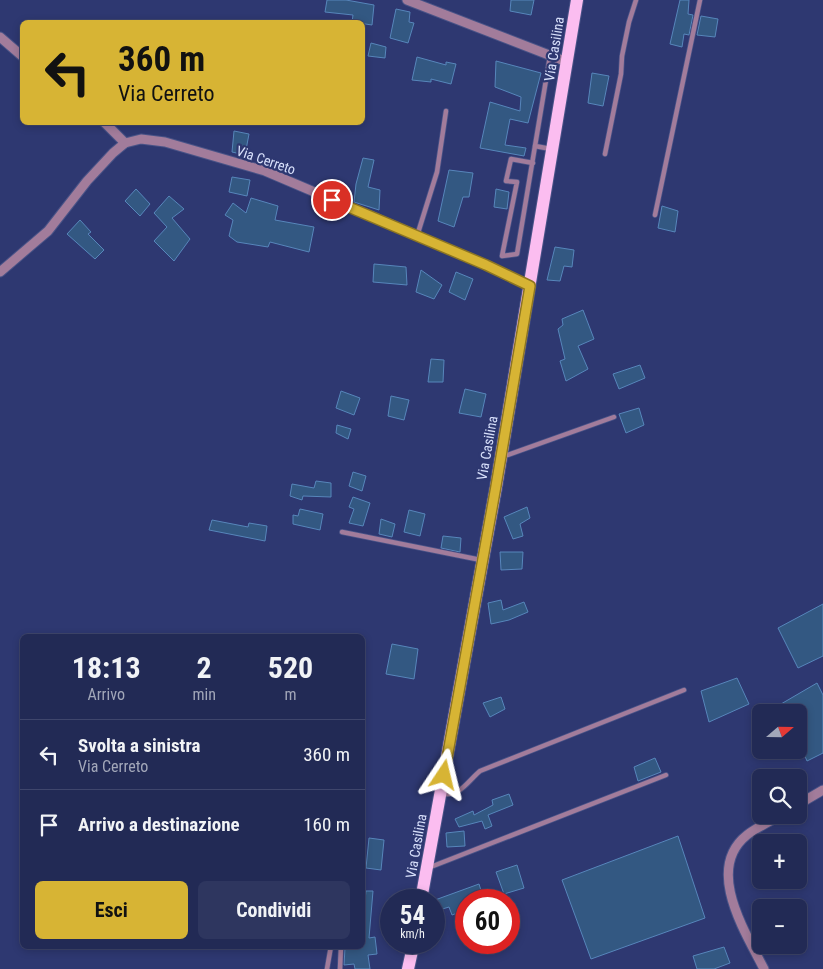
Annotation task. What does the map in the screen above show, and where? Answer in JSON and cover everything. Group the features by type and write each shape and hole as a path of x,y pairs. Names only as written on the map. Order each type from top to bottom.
{"main road":[{"name":"Via Casilina","path":"423,889 501,457 577,0"},
{"path":"408,969 411,954"}],"street":[{"path":"407,0 567,62"},
{"path":"0,37 20,54"},
{"path":"0,272 48,231 87,181 125,143 107,125"},
{"name":"Via Cerreto","path":"125,143 141,140 165,142 264,172 530,286"},
{"path":"807,799 823,790"},
{"path":"764,969 736,914 729,893 729,872 733,852 746,836 765,824"}],"lane":[{"path":"605,154 621,74 622,56 636,0"},
{"path":"655,215 700,0"},
{"path":"533,163 511,159 506,180 516,182 502,256 517,254 536,146 550,56"},
{"path":"417,236 436,172 446,111"},
{"path":"536,146 553,149"},
{"path":"501,457 614,417"},
{"path":"342,532 483,560"},
{"path":"440,794 450,795 459,792 480,771 684,690"},
{"path":"427,868 666,775"},
{"path":"327,969 330,949"},
{"path":"340,969 341,949"}],"building":[{"path":"327,0 346,0 374,5 372,25 365,24 365,20 352,20 353,15 325,12"},
{"path":"511,0 534,0 531,15 510,11"},
{"path":"680,0 689,0 688,14 693,15 689,35 684,34 682,47 670,44"},
{"path":"396,9 410,12 409,22 414,23 408,43 390,38"},
{"path":"701,16 718,19 715,37 697,35"},
{"path":"371,43 386,47 385,58 368,56"},
{"path":"417,57 446,65 446,62 456,64 451,84 431,79 431,82 412,80"},
{"path":"496,61 541,73 528,123 510,119 505,145 526,148 524,156 480,148 490,102 520,111 521,97 495,87"},
{"path":"592,73 609,76 603,106 588,103"},
{"path":"234,131 249,134 245,155 232,152"},
{"path":"363,158 374,160 368,187 380,190 379,210 354,202 356,184"},
{"path":"449,170 473,173 469,197 463,197 454,227 438,221"},
{"path":"232,177 250,180 247,196 229,192"},
{"path":"136,189 150,204 140,216 125,201"},
{"path":"496,189 509,192 507,209 494,207"},
{"path":"169,196 184,209 172,218 190,239 174,261 154,241 167,227 154,213"},
{"path":"251,198 278,206 275,220 314,227 309,252 270,242 268,247 237,242 229,236 233,220 225,215 233,203 246,213"},
{"path":"662,206 678,211 675,232 658,228"},
{"path":"80,220 91,232 88,234 104,250 95,259 67,234"},
{"path":"555,247 574,250 572,267 564,266 560,281 547,280"},
{"path":"374,264 406,267 407,285 373,282"},
{"path":"421,270 442,285 434,299 416,292"},
{"path":"456,272 473,279 465,300 449,292"},
{"path":"583,310 594,339 578,346 588,369 566,381 560,361 565,359 558,329 563,325 562,319"},
{"path":"431,359 444,360 443,382 428,382"},
{"path":"640,365 645,378 619,389 613,374"},
{"path":"465,389 486,394 481,417 459,413"},
{"path":"341,391 360,398 354,415 336,408"},
{"path":"391,396 409,400 404,420 388,416"},
{"path":"639,408 644,425 626,433 619,414"},
{"path":"337,425 351,429 348,439 336,433"},
{"path":"353,472 366,476 362,491 349,486"},
{"path":"316,481 331,483 331,497 303,496 302,500 290,496 292,484 314,488"},
{"path":"353,497 370,503 363,526 349,523 354,509 349,507"},
{"path":"527,507 530,518 520,524 523,536 513,539 504,517"},
{"path":"300,509 323,514 320,530 293,524 293,515 298,516"},
{"path":"409,510 425,514 420,536 404,532"},
{"path":"381,519 395,524 392,537 379,534"},
{"path":"212,520 248,527 249,523 267,526 265,541 209,530"},
{"path":"443,536 461,538 460,552 441,548"},
{"path":"500,552 523,552 522,569 501,570"},
{"path":"501,600 503,610 524,602 528,612 509,620 491,624 488,603"},
{"path":"823,604 823,656 798,668 778,628"},
{"path":"392,644 418,649 414,679 386,674"},
{"path":"737,678 749,704 709,722 701,691"},
{"path":"817,683 823,695 823,753 807,761 808,704 781,704"},
{"path":"501,697 505,709 490,717 483,703"},
{"path":"655,758 661,772 638,781 634,767"},
{"path":"509,794 513,805 488,815 492,826 485,829 482,821 459,827 455,819 473,811 474,815 493,805 492,800"},
{"path":"464,831 465,846 447,847 446,833"},
{"path":"678,836 705,918 591,959 562,880"},
{"path":"369,838 384,840 381,870 366,868"},
{"path":"517,865 524,888 502,889 496,872"},
{"path":"479,884 481,889 465,889"},
{"path":"366,891 373,891 369,938 375,937 377,954 368,955 370,969 355,969 354,964 344,965 345,949 365,949"},
{"path":"455,893 455,914 452,915 449,907 445,908 445,896"},
{"path":"724,947 730,963 714,969 697,969 693,956"}],"route":[{"path":"332,200 486,265 530,286 444,775"}]}
